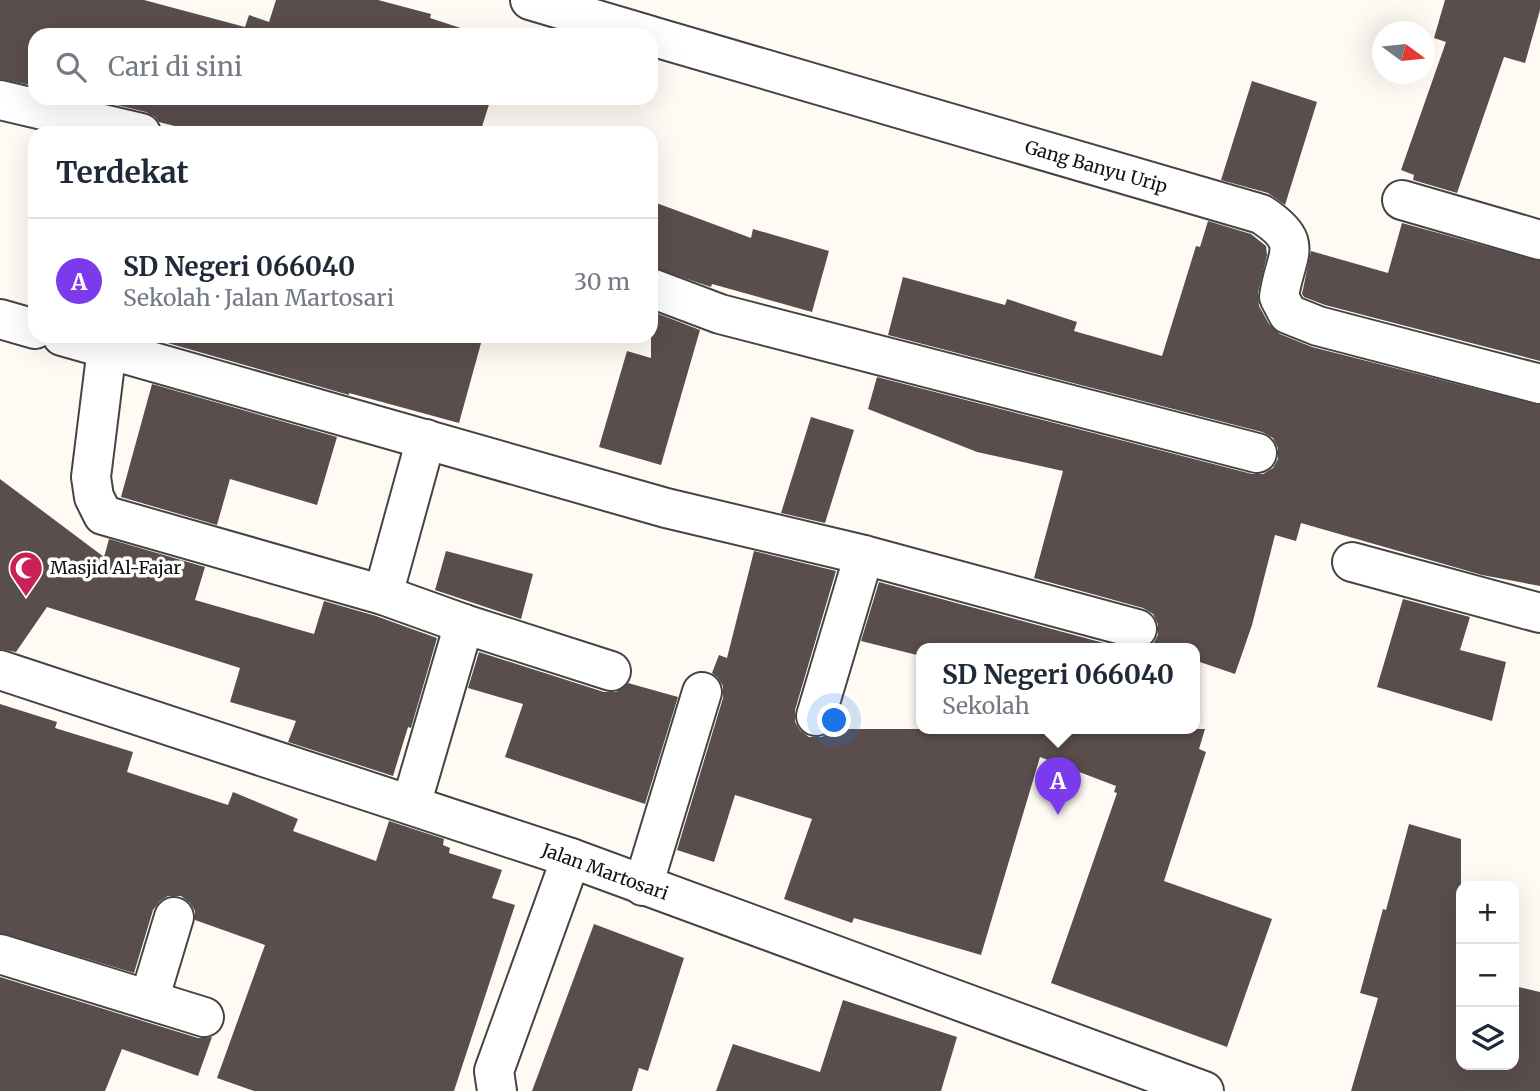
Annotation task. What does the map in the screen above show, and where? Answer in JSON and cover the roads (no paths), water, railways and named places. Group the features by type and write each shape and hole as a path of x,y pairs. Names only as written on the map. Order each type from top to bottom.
{"street":[{"name":"Gang Banyu Urip","path":"530,0 626,28"},
{"name":"Gang Banyu Urip","path":"658,37 1261,214 1280,226 1289,240 1289,257 1279,297 1288,314 1318,326 1455,364 1540,384"},
{"path":"0,100 111,126"},
{"path":"1402,200 1540,240"},
{"path":"658,291 720,314 1257,453"},
{"path":"0,319 28,327"},
{"path":"88,343 666,508 863,555 1137,629"},
{"path":"107,348 91,477 94,497 103,515 383,595 611,671"},
{"path":"383,595 426,439"},
{"path":"816,716 863,555"},
{"path":"1352,562 1540,613"},
{"path":"411,805 464,624"},
{"name":"Jalan Martosari","path":"0,670 571,858 1158,1083 1204,1091"},
{"path":"643,886 702,692"},
{"path":"497,1091 494,1071 571,858"},
{"path":"149,1000 174,917"},
{"path":"0,954 204,1017"}],"place":[{"name":"Masjid Al-Fajar","path":"26,598"},
{"name":"SD Negeri 066040","path":"1058,815"}]}
